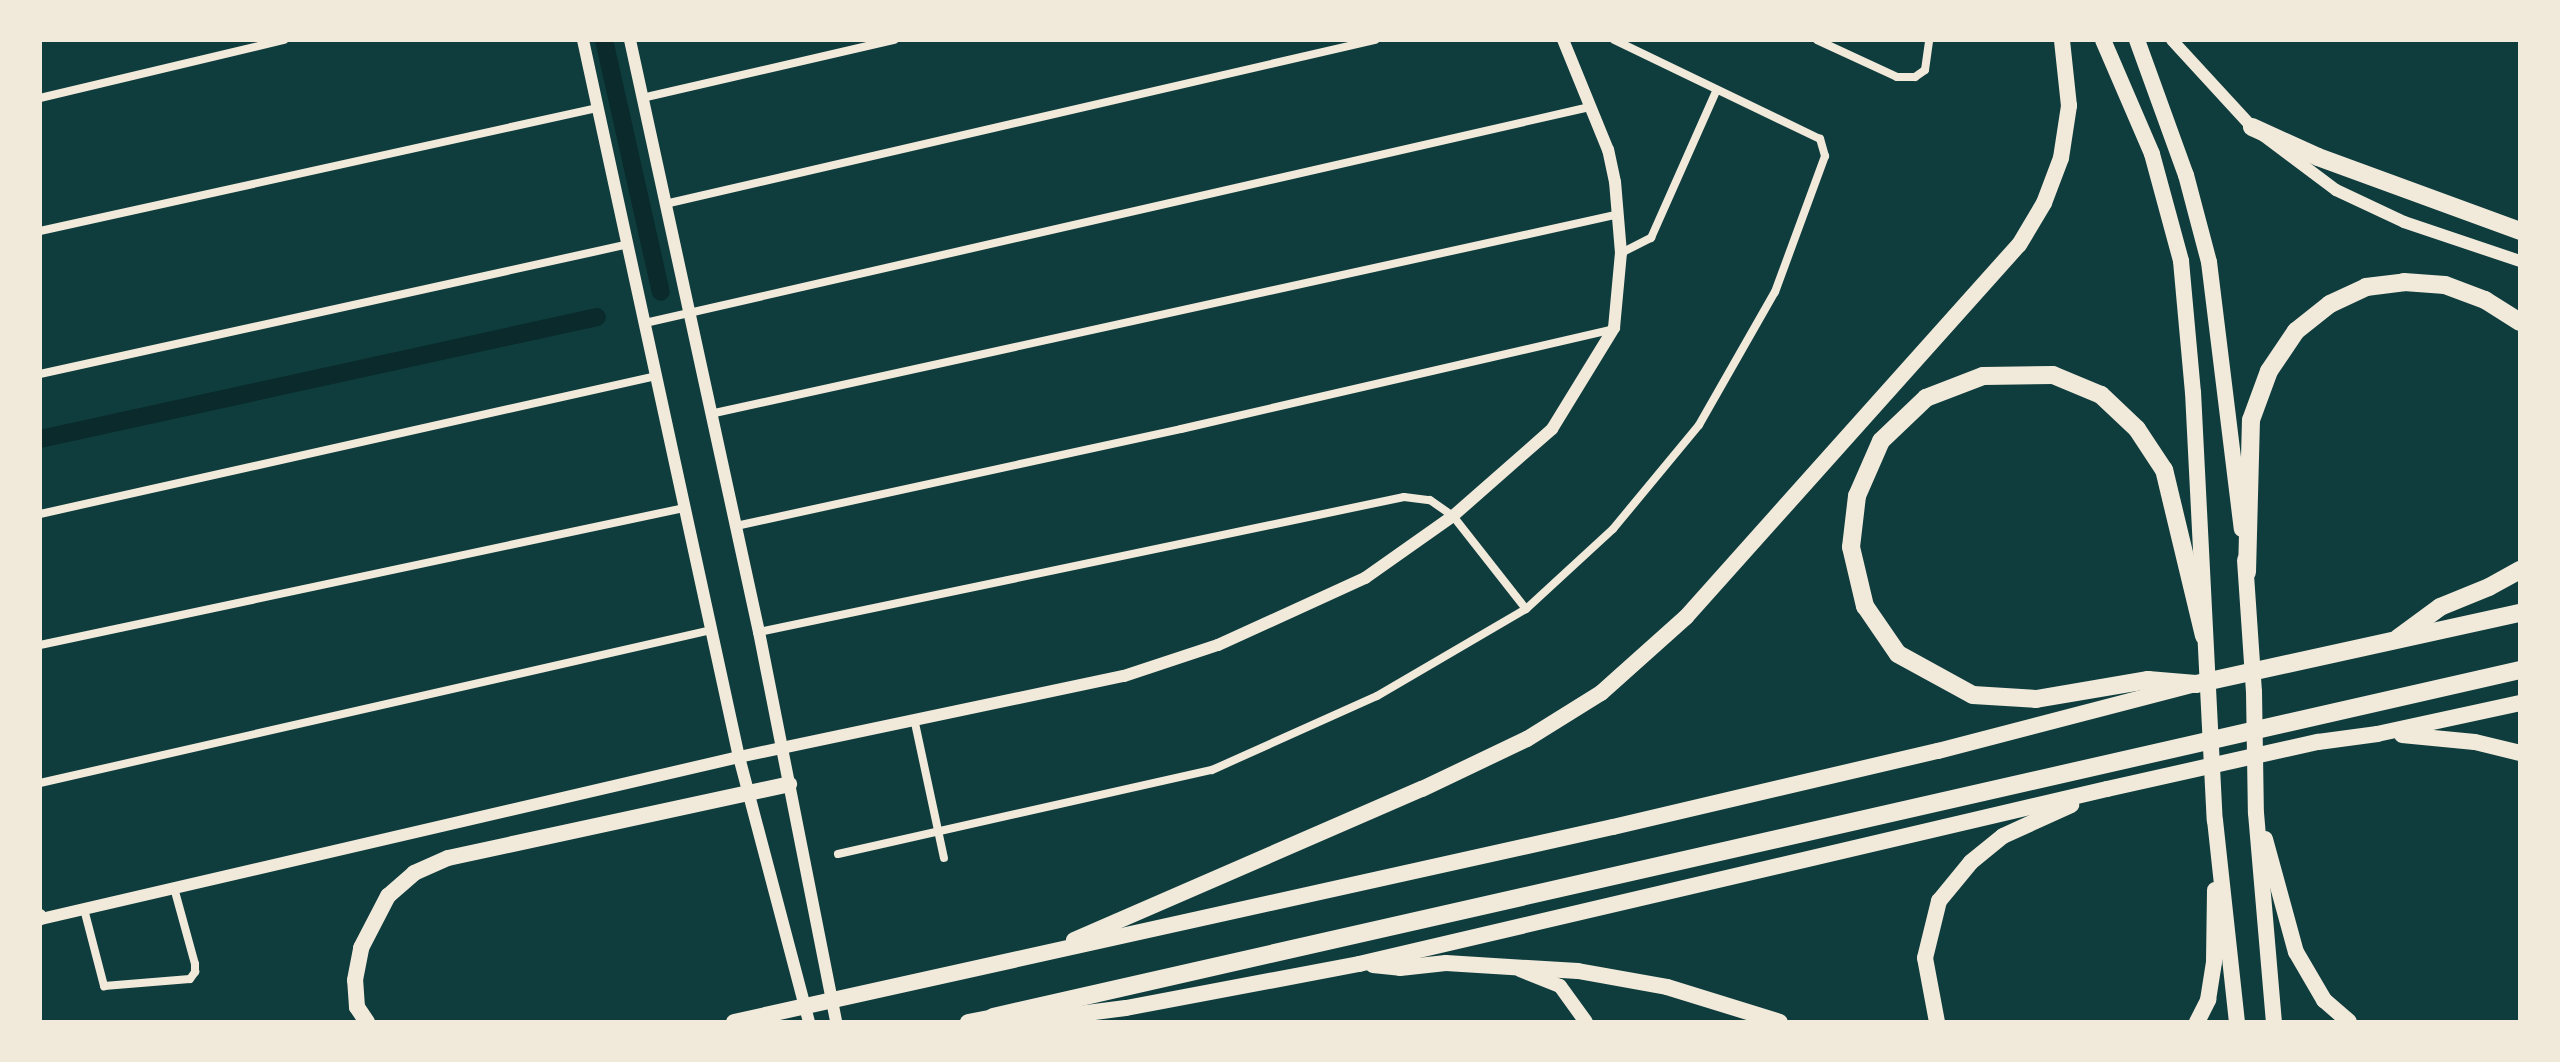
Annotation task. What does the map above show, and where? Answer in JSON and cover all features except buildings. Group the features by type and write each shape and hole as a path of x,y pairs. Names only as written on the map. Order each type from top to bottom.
{"highway":[{"path":"1043,954 1422,789 1527,739 1601,693 1676,627 2019,245 2044,203 2061,158 2069,106 2062,40"},
{"path":"2103,40 2152,154 2181,261 2193,392 2215,820 2237,1022"},
{"path":"2137,40 2186,175 2209,262 2247,572"},
{"path":"2252,127 2318,157 2520,231"},
{"path":"2274,1022 2256,813 2247,572 2251,420 2269,371 2296,331 2330,304 2366,287 2404,282 2445,285 2485,300 2520,322"},
{"path":"2196,684 2148,680 2036,699 1973,695 1898,654 1865,606 1851,547 1857,496 1881,441 1926,398 1983,376 2053,375 2101,395 2137,429 2164,470 2204,636"},
{"path":"2393,641 2440,607 2506,580 2520,570"},
{"path":"734,1022 1938,751 2196,684 2520,613"},
{"path":"968,1022 2520,670"},
{"path":"993,1017 1079,1014 1126,1008 1359,964 2155,778 2318,742 2377,734 2520,703"},
{"path":"2377,734 2450,738 2520,753"},
{"path":"367,1022 357,1007 361,948 388,896 414,873 448,858 789,784"},
{"path":"1937,1022 1925,958 1939,901 1971,862 2003,836 2107,789"},
{"path":"2256,813 2296,952 2324,1000 2349,1022"},
{"path":"2197,1022 2208,1000 2214,962 2215,820"},
{"path":"1359,964 1400,968 1446,963 1578,971 1667,987 1780,1022"}],"main road":[{"path":"1516,968 1560,986 1586,1022"}],"street":[{"path":"40,98 284,40"},
{"path":"583,40 625,245 645,323 739,757 809,1022"},
{"path":"630,40 759,632 836,1022"},
{"path":"642,98 894,40"},
{"path":"665,204 1375,40"},
{"path":"40,917 739,757 915,723 1124,676 1218,645 1365,578 1453,516 1552,429 1614,328 1621,253 1613,171 1563,40"},
{"path":"838,854 1212,770 1377,696 1526,609 1613,529 1699,425 1775,292 1825,156 1825,147 1820,139 1614,40"},
{"path":"1817,40 1897,77 1915,77 1925,70 1929,40"},
{"path":"2172,40 2252,127 2336,190 2404,222 2520,261"},
{"path":"1621,253 1651,238 1716,91"},
{"path":"645,323 689,310 1590,107"},
{"path":"40,231 597,108"},
{"path":"710,414 1615,215"},
{"path":"40,374 625,245"},
{"path":"736,526 1181,429 1614,328"},
{"path":"40,514 656,376"},
{"path":"759,632 1404,497 1430,500 1453,516 1526,609"},
{"path":"40,645 684,508"},
{"path":"40,783 711,630"},
{"path":"915,723 944,858"},
{"path":"84,909 104,986 190,979 195,972 195,964 174,888"}],"waterway":[{"path":"604,40 661,292"},
{"path":"40,439 597,317"}]}
